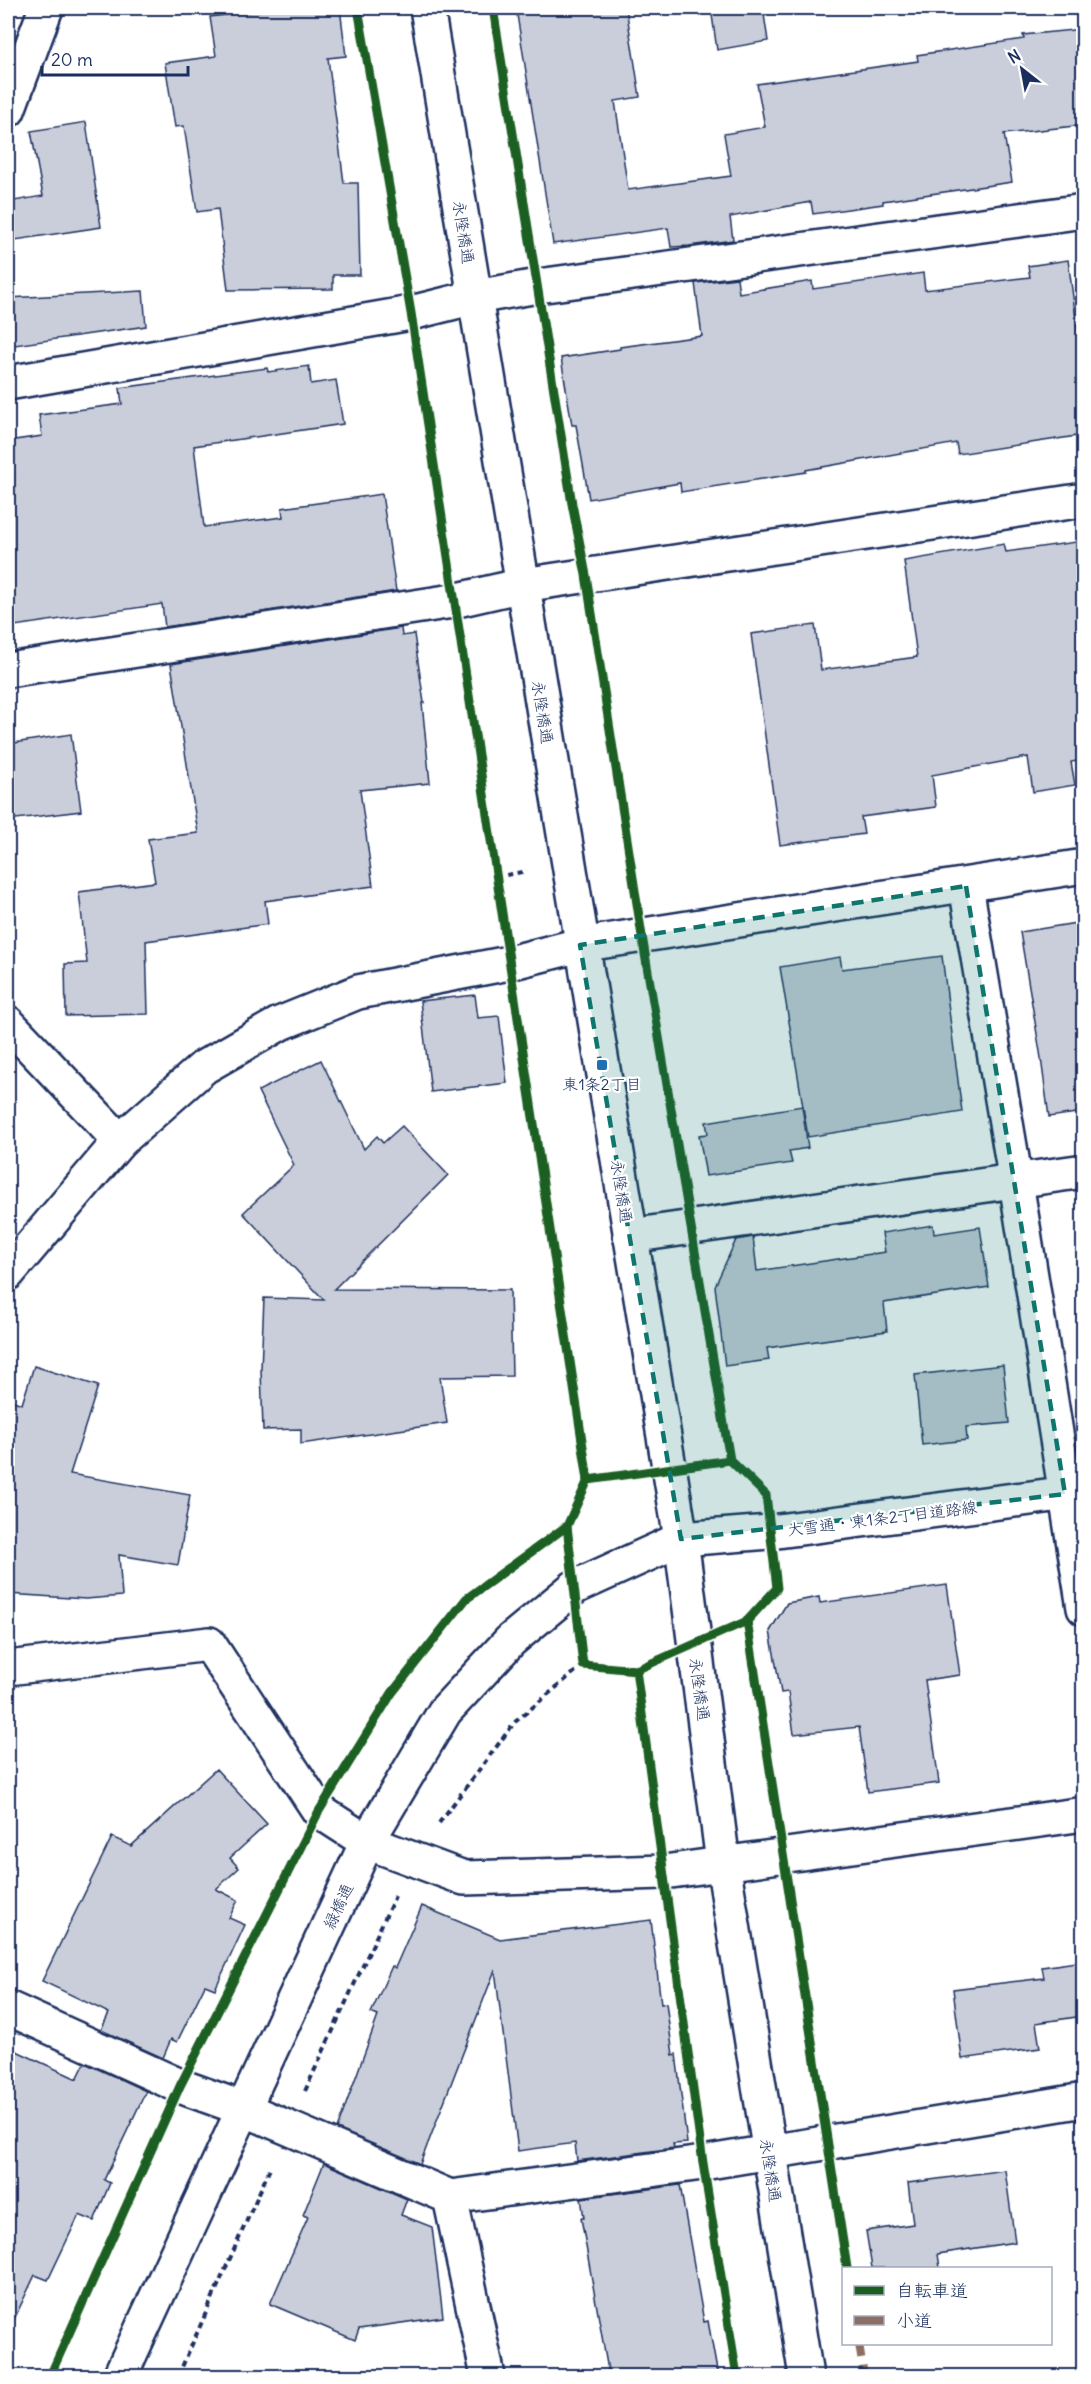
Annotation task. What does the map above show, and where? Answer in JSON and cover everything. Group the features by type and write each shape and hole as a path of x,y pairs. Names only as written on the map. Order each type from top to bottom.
{"street":[{"path":"8,110 46,8"},
{"name":"永隆橋通","path":"427,8 580,945 681,1539 723,1863 806,2376"},
{"path":"8,383 411,313 475,297 538,286 1083,211"},
{"path":"8,670 453,601 523,585 1083,500"},
{"path":"8,1273 120,1141 204,1067 279,1024 358,992 509,963 580,945 1083,866"},
{"path":"966,886 1016,1182 1074,1493 1083,1608"},
{"path":"8,1023 120,1141"},
{"path":"630,1236 1083,1172"},
{"name":"大雪通・東1条2丁目道路線","path":"681,1539 770,1532 1074,1493"},
{"name":"緑橋通","path":"120,2376 367,1842 445,1711 511,1640 575,1587 681,1539"},
{"path":"8,1668 209,1644 319,1811 367,1842 464,1878 664,1872 1083,1814"},
{"path":"8,2008 180,2086 244,2109 450,2197 768,2152 1083,2100"},
{"path":"450,2197 488,2376"}],"path":[{"path":"178,2376 288,2128 413,1859 515,1722 583,1665"}],"highlighted area":[{"path":"966,886 1065,1494 681,1539 580,945"}],"building":[{"path":"279,8 340,8 346,56 328,58 344,183 358,183 360,275 333,275 333,289 228,290 218,209 197,212 184,126 175,127 165,63 216,56 210,17"},
{"path":"516,8 626,8 640,97 615,101 628,190 731,176 724,134 765,127 757,84 918,61 917,55 1024,39 1023,35 1083,29 1083,125 1004,134 1012,182 813,214 811,202 730,217 733,240 689,246 671,247 668,228 553,244"},
{"path":"711,8 763,8 768,41 717,50"},
{"path":"86,122 101,227 15,240 8,202 43,196 31,131"},
{"path":"1068,260 1083,371 1083,435 958,454 956,443 806,470 806,472 681,492 680,483 589,499 576,425 572,425 561,358 702,336 695,283 737,278 739,293 812,281 813,289 923,273 925,290 1030,277 1028,266"},
{"path":"143,291 146,326 8,346 8,298"},
{"path":"309,366 311,384 336,380 343,424 194,446 204,527 283,517 282,508 382,494 396,591 165,627 162,604 8,627 8,441 42,436 39,415 122,404 120,388 267,368 268,372"},
{"path":"1083,541 1083,760 1071,762 1075,785 1033,792 1028,757 932,775 936,807 861,817 864,834 780,845 751,634 815,625 821,670 917,657 904,561 1004,544 1006,552"},
{"path":"401,628 402,636 414,634 424,703 422,703 430,783 360,790 373,886 265,901 268,924 146,941 148,1014 66,1016 65,964 87,963 79,892 155,882 148,839 198,833 171,664"},
{"path":"71,734 81,811 8,820 8,744"},
{"path":"1083,922 1083,1112 1049,1117 1020,932"},
{"path":"942,956 962,1112 808,1137 780,967 840,957 842,969"},
{"path":"475,995 478,1018 499,1016 507,1083 431,1092 420,1001"},
{"path":"321,1060 364,1149 377,1136 383,1143 402,1126 448,1175 334,1289 510,1290 512,1376 440,1377 447,1423 301,1444 301,1429 263,1430 261,1369 264,1298 324,1300 243,1213 294,1165 258,1091"},
{"path":"802,1106 808,1148 789,1151 792,1163 706,1176 699,1135 708,1134 706,1122"},
{"path":"933,1225 934,1234 980,1227 989,1287 884,1303 887,1331 767,1348 769,1360 725,1366 715,1286 736,1240 753,1237 757,1271 885,1252 882,1233"},
{"path":"1003,1365 1009,1423 966,1427 967,1440 922,1445 915,1375"},
{"path":"34,1366 98,1386 70,1474 190,1495 178,1565 119,1555 122,1596 86,1599 8,1594 8,1399 22,1404"},
{"path":"947,1585 960,1675 925,1680 939,1783 868,1792 859,1727 794,1734 788,1692 781,1693 770,1631 787,1603 819,1597 820,1603"},
{"path":"216,1769 267,1824 230,1858 239,1868 216,1889 238,1900 229,1918 245,1925 215,1989 205,1985 177,2042 171,2039 163,2058 101,2030 109,2013 42,1981 112,1837 131,1846"},
{"path":"422,1906 500,1939 651,1920 661,2004 666,2003 673,2055 676,2054 687,2143 673,2144 674,2148 577,2161 575,2143 518,2151 495,1970 420,2164 337,2129 378,2016 371,2013 392,1966 395,1968"},
{"path":"1083,1961 1083,2016 1036,2023 1040,2048 962,2059 953,1989 1044,1978 1042,1967"},
{"path":"8,2047 77,2079 85,2063 146,2091 104,2180 110,2183 94,2221 79,2215 48,2280 35,2275 8,2332"},
{"path":"324,2163 407,2199 401,2215 432,2227 443,2317 359,2329 355,2340 270,2304 308,2217 303,2215"},
{"path":"1005,2170 1015,2242 938,2254 940,2267 872,2267 866,2231 913,2224 908,2183"},
{"path":"680,2185 704,2322 708,2321 718,2376 609,2376 581,2218 584,2218 581,2198"}],"marked path":[{"path":"859,2345 864,2376"}],"cycle path":[{"path":"50,2376 180,2086 319,1811 392,1693 466,1599 567,1526 588,1480 411,313 358,8"},
{"path":"493,8 572,504 586,575 642,936 730,1460 766,1495 777,1588 747,1621 847,2267"},
{"path":"588,1480 730,1460"},
{"path":"567,1526 583,1665 636,1670 703,2163 737,2376"},
{"path":"636,1670 747,1621"}],"place":[{"name":"東1条2丁目","path":"602,1065"}]}
